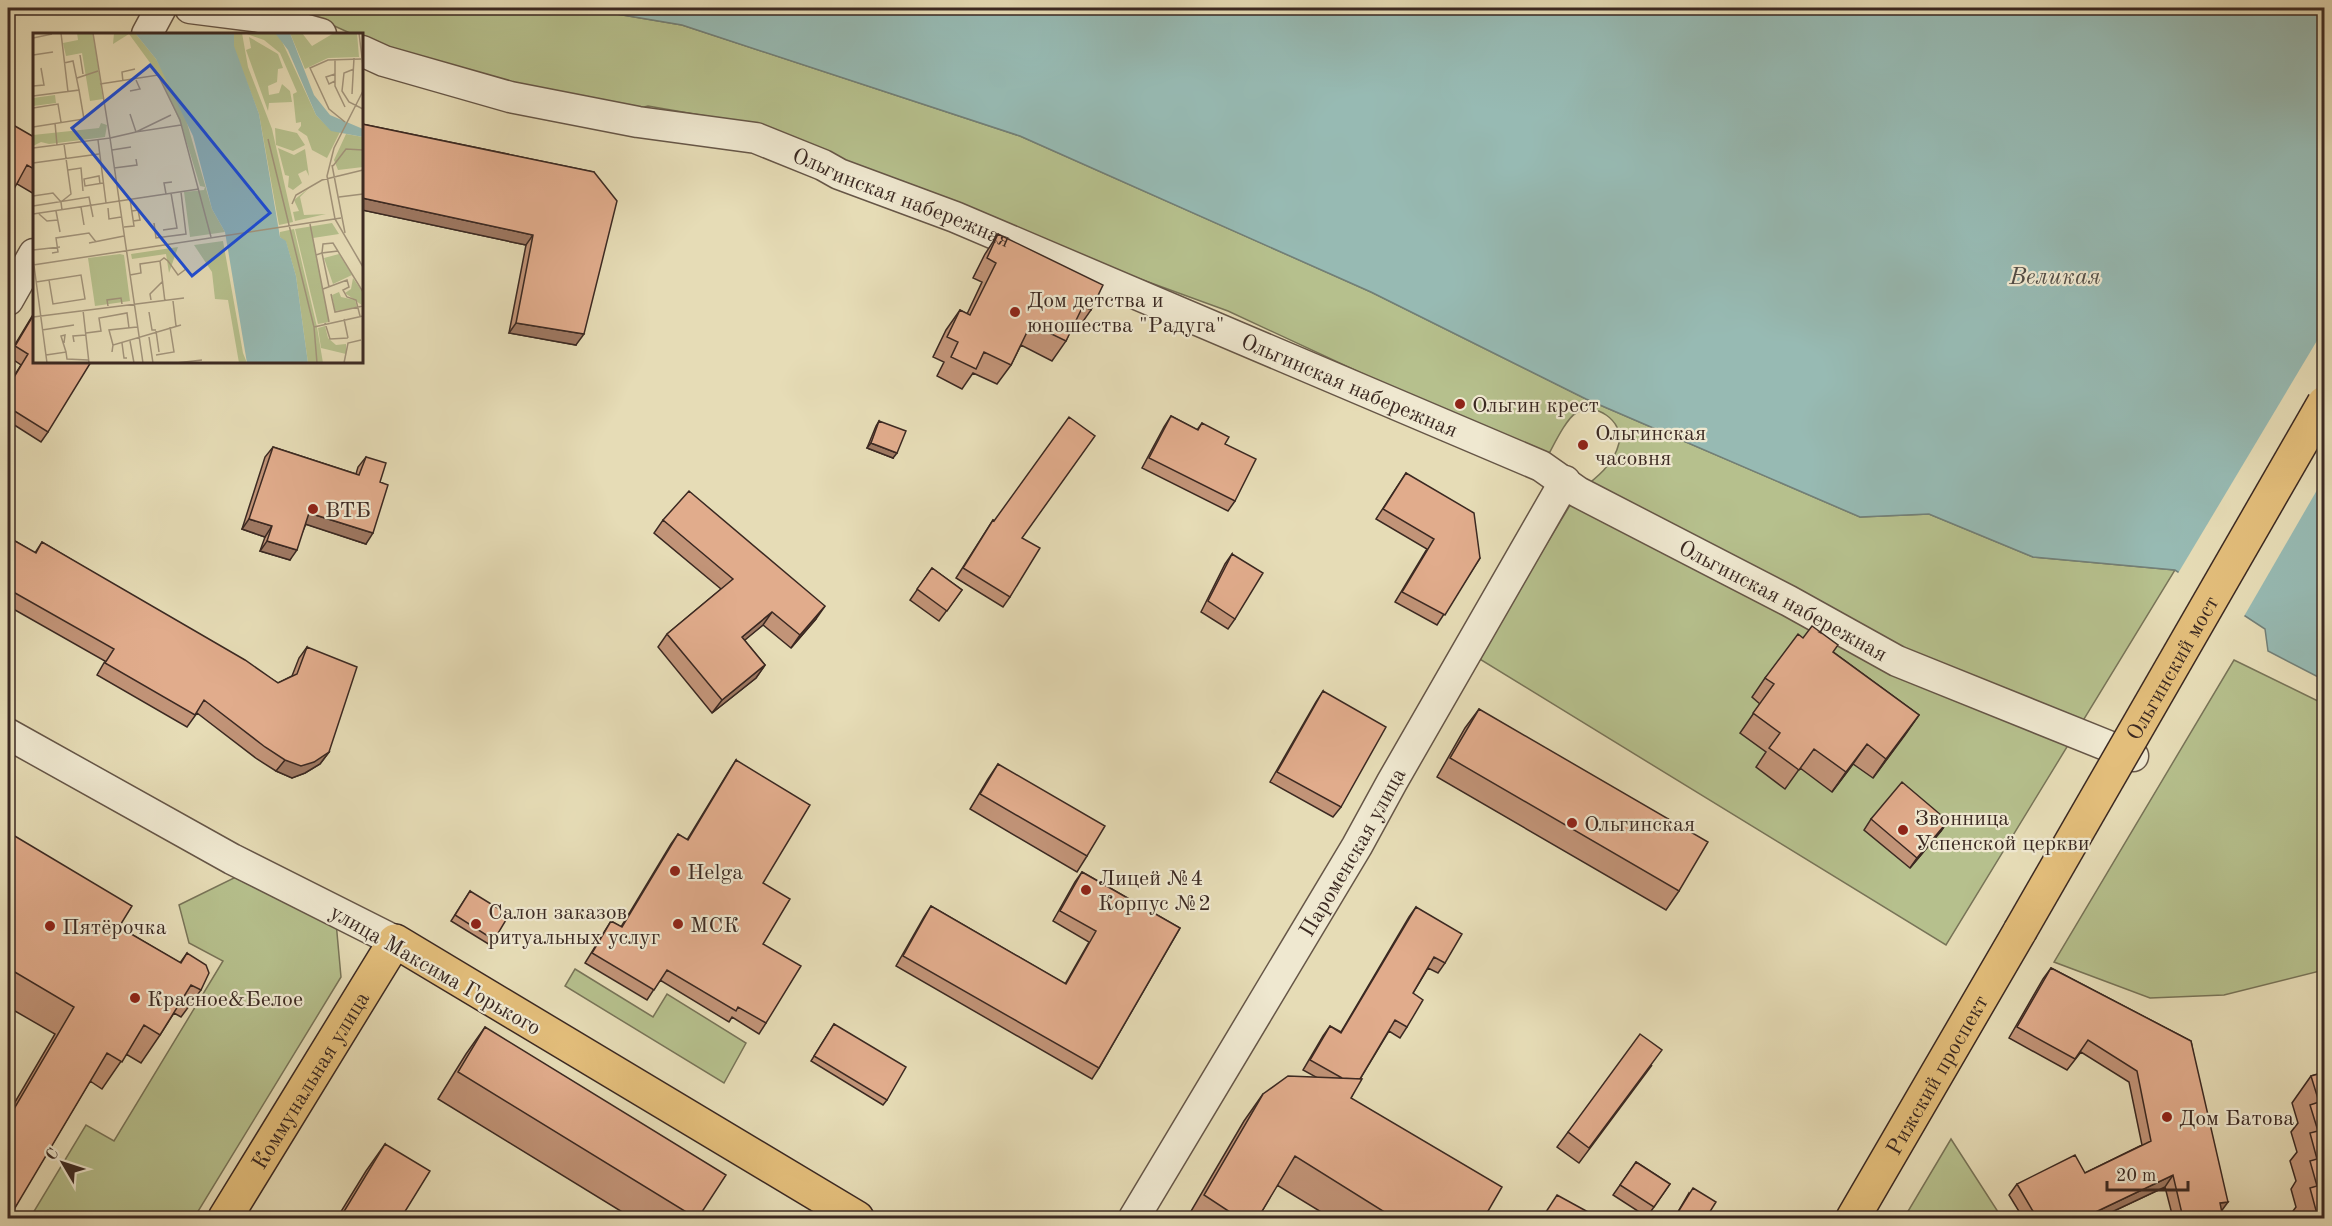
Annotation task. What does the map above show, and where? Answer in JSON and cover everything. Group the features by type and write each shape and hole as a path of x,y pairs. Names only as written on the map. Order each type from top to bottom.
{"main road":[{"name":"Ольгинский мост","path":"2020,931 2325,403"},
{"name":"Рижский проспект","path":"1852,1218 2020,931"},
{"name":"Коммунальная улица","path":"225,1218 395,940"},
{"name":"улица Максима Горького","path":"395,940 857,1218"}],"street":[{"path":"148,33 161,8"},
{"path":"190,8 260,17 317,33"},
{"name":"Ольгинская набережная","path":"363,51 384,61 510,97 638,122 756,138 823,165 839,174 955,217 1541,466 1578,492 1789,601 1897,661 2133,756"},
{"path":"8,300 33,256"},
{"name":"Пароменская улица","path":"1134,1218 1358,846 1392,782 1564,481"},
{"name":"улица Максима Горького","path":"8,734 232,859 395,940"}],"green space":[{"path":"272,8 581,8 682,25 1020,136 1371,292 1586,399 1860,517 1929,514 2033,557 2175,570 1946,945 1478,658 1578,492 1603,471 1613,458 1619,443 1617,427 1613,421 1599,411 1584,410 1572,416 1546,459 1228,311 956,212 758,125 648,106 629,111 515,87 363,39 363,33 350,33 330,24"},
{"path":"2234,660 2324,704 2324,970 2224,995 2150,998 2054,962"},
{"path":"248,871 336,922 341,977 194,1218 30,1218 86,1125 114,1141 223,961 189,943 179,905"},
{"path":"575,969 653,1017 667,994 746,1043 724,1083 565,986"},
{"path":"1951,1139 2002,1218 1904,1218"}],"water":[{"name":"Великая","path":"581,8 2324,8 2324,680 2268,651 2265,629 2175,570 2033,557 1929,514 1860,517 1586,399 1371,292 1020,136 682,25"}],"pier":[{"path":"2324,329 2324,478 2243,618 2177,575"}],"building":[{"path":"8,122 33,136 33,168 27,165 8,200"},
{"path":"363,124 594,172 617,201 584,334 516,323 533,235 363,198"},
{"path":"998,234 1103,285 1091,310 1083,306 1066,341 1031,324 1011,365 984,352 976,369 951,357 958,342 947,337 960,310 970,315 996,263 987,258"},
{"path":"33,316 33,363 90,363 48,432 8,407 8,387 28,354 15,346"},
{"path":"1171,416 1198,430 1202,423 1229,437 1225,444 1256,459 1235,501 1149,458"},
{"path":"1069,417 1095,436 1022,538 1040,548 1010,597 963,568 993,520"},
{"path":"879,421 906,431 897,453 871,443"},
{"name":"ВТБ","path":"273,447 359,475 366,457 386,463 380,482 388,485 373,533 309,513 297,550 267,541 272,526 249,519"},
{"path":"1406,473 1474,513 1480,558 1445,615 1402,592 1434,539 1383,509"},
{"path":"689,491 825,606 800,635 772,612 742,637 765,665 722,700 667,634 733,579 663,520"},
{"path":"8,537 36,553 42,542 245,660 278,683 297,674 307,647 357,667 329,752 314,762 301,766 285,760 204,700 195,715 105,663 114,649 8,589"},
{"path":"1232,554 1263,573 1235,619 1208,601"},
{"path":"932,568 962,590 947,611 917,589"},
{"path":"1812,626 1838,645 1833,652 1919,715 1886,759 1867,744 1846,772 1814,749 1799,770 1769,748 1780,733 1753,713 1774,684 1765,678 1798,634 1803,638"},
{"path":"1323,691 1386,727 1341,807 1277,772"},
{"path":"1479,709 1708,842 1679,891 1450,758"},
{"path":"736,760 810,805 763,883 790,899 763,944 801,966 766,1023 738,1007 736,1011 667,970 654,990 592,953 611,921 622,927 678,834 688,840"},
{"path":"998,764 1105,826 1087,856 980,794"},
{"name":"Звонница Успенской церкви","path":"1902,782 1948,821 1917,858 1871,819"},
{"path":"8,832 132,906 119,927 181,963 187,953 206,965 209,973 201,990 191,985 160,1035 144,1025 122,1062 107,1053 9,1218 8,1119 74,1007 8,968"},
{"path":"1082,872 1180,928 1099,1068 903,956 931,906 1066,984 1096,931 1060,911"},
{"path":"470,891 509,915 494,940 455,915"},
{"path":"1416,907 1462,934 1445,963 1434,957 1413,993 1423,1000 1407,1027 1395,1020 1360,1079 1342,1078 1310,1060 1330,1026 1341,1033"},
{"path":"2051,968 2191,1041 2228,1202 2220,1203 2223,1218 2183,1218 2173,1175 2083,1218 2037,1218 2017,1184 2075,1155 2085,1173 2151,1141 2137,1071 2088,1040 2075,1059 2017,1027"},
{"path":"834,1024 906,1067 887,1100 814,1056"},
{"path":"485,1027 726,1175 698,1218 458,1072"},
{"path":"1640,1034 1662,1050 1589,1148 1568,1132"},
{"path":"2325,1072 2325,1218 2310,1218 2309,1216 2317,1214 2310,1188 2317,1186 2310,1161 2317,1159 2310,1133 2318,1131 2310,1105 2319,1102 2311,1076"},
{"path":"1288,1076 1362,1079 1351,1098 1502,1187 1484,1218 1394,1218 1295,1156 1258,1218 1239,1218 1204,1195 1263,1094"},
{"path":"385,1144 430,1171 401,1218 340,1218"},
{"path":"1636,1162 1670,1184 1654,1207 1620,1185"},
{"path":"1693,1188 1716,1202 1706,1218 1689,1218 1678,1212"},
{"path":"1557,1195 1599,1218 1542,1218"},
{"path":"788,1213 797,1218 784,1218"}],"place":[{"name":"Дом детства и юношества \"Радуга\"","path":"1015,312"},
{"name":"Ольгин крест","path":"1460,404"},
{"name":"Ольгинская часовня","path":"1583,445"},
{"name":"ВТБ","path":"313,509"},
{"name":"Ольгинская","path":"1572,823"},
{"name":"Звонница Успенской церкви","path":"1903,830"},
{"name":"Helga","path":"675,871"},
{"name":"Лицей №4 Корпус №2","path":"1086,890"},
{"name":"Салон заказов ритуальных услуг","path":"476,924"},
{"name":"МСК","path":"678,924"},
{"name":"Пятёрочка","path":"50,926"},
{"name":"Красное&Белое","path":"135,998"},
{"name":"Дом Батова","path":"2167,1117"}]}
